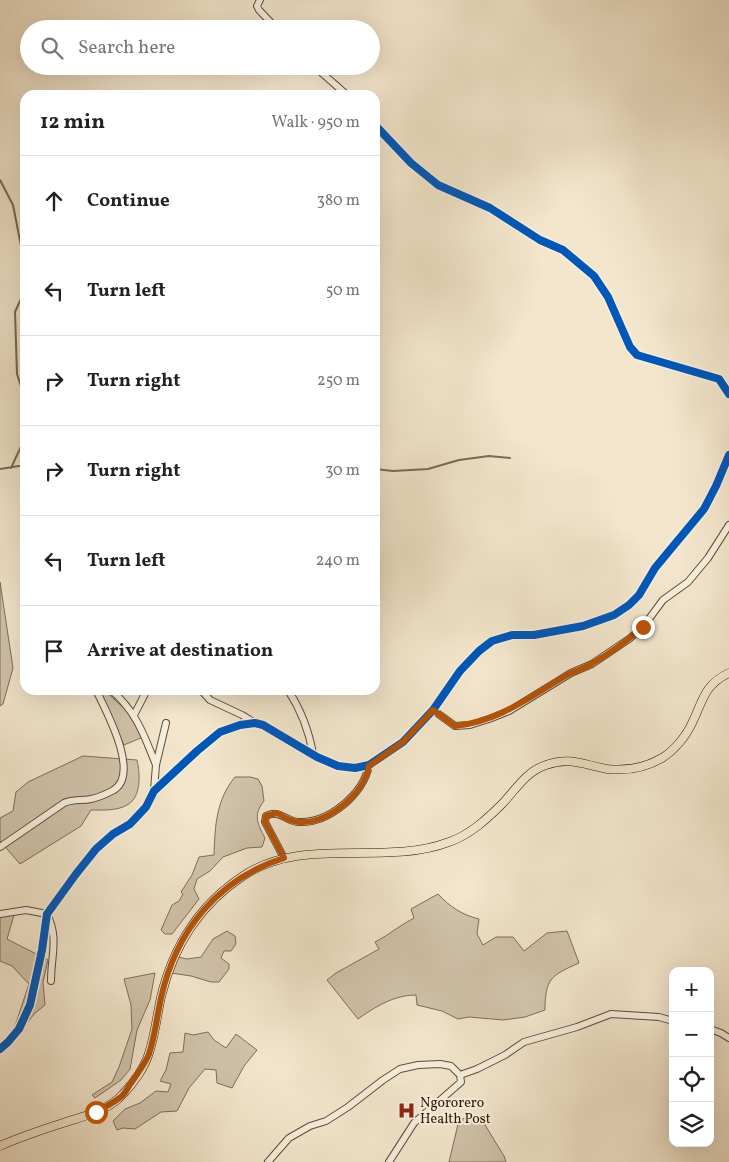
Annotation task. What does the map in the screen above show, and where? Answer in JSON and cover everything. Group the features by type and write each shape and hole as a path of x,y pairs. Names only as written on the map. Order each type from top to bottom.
{"main road":[{"path":"0,1146 14,1139 96,1112 122,1095 139,1073 149,1055 168,975 177,950 189,928 217,896 243,876 265,864 303,854 413,851 450,842 466,835 503,803 537,768 547,764 572,760 619,770 636,769 653,763 665,756 682,739 705,693 715,682 729,673"}],"street":[{"path":"260,0 257,6 268,20"},
{"path":"324,75 341,90"},
{"path":"380,130 411,163 438,185 490,208 540,240 563,250 594,276 608,297 630,347 637,355 719,379 729,394"},
{"path":"206,695 210,700 255,723 263,725 338,766 355,768 369,766 403,742 433,710 460,671 492,641 512,635 534,635 583,626 614,615 629,605 639,595 655,568 704,509 729,455"},
{"path":"433,710 455,726 483,721 509,711 571,673 592,664 629,639 643,627 663,600 688,582 708,558 729,525"},
{"path":"0,847 64,803 70,800 92,799 113,791 120,785 124,776 123,760 110,717 99,695"},
{"path":"117,695 134,715 144,734 156,765"},
{"path":"134,715 145,695"},
{"path":"291,695 306,724 313,754"},
{"path":"154,791 156,765 166,722"},
{"path":"0,1049 19,1029 30,1005 42,950 47,914 96,849 113,834 130,824 146,807 154,791 197,750 220,732 240,725 255,723"},
{"path":"284,858 265,822 266,816 277,813 300,822 317,819 330,813 347,803 356,794 367,776 369,766"},
{"path":"0,914 26,910 47,914"},
{"path":"47,914 54,933 55,949 51,981"},
{"path":"460,1075 477,1069 524,1042 577,1027 611,1014 652,1016 669,1020"},
{"path":"714,1031 729,1038"},
{"path":"268,1162 289,1138 310,1126 326,1121 400,1069 418,1065 440,1064 451,1066 460,1075 461,1082 414,1123 389,1162"}],"shaded area":[{"path":"0,582 13,668 3,704 0,706"},
{"path":"99,695 110,695 126,710 143,737 124,745"},
{"path":"83,756 137,760 139,771 138,791 127,805 110,810 91,810 81,826 20,864 0,841 0,818 13,811 16,792 28,782"},
{"path":"235,777 258,779 262,786 264,801 258,811 257,819 265,838 262,847 247,848 223,857 210,871 197,879 194,889 199,899 172,934 165,934 161,930 172,905 179,901 183,894 181,892 192,875 199,857 214,855 216,824 220,804"},
{"path":"438,894 456,909 479,919 477,934 483,945 496,937 513,937 524,951 547,933 567,931 579,963 562,971 552,979 545,999 545,1010 525,1017 503,1020 469,1017 458,1019 442,1011 417,1005 416,995 392,999 358,1019 327,980 379,949 375,942 414,918 411,909"},
{"path":"14,915 7,939 48,960 43,982 45,1005 27,1023 15,1026 29,984 12,966 0,961 0,917"},
{"path":"227,931 235,936 236,944 231,951 224,951 221,958 229,964 229,969 219,982 171,973 178,957 187,959 201,957 213,939"},
{"path":"155,973 150,1000 137,1030 130,1069 121,1080 95,1098 92,1095 112,1082 132,1029 131,1005 124,979"},
{"path":"208,1032 214,1040 226,1048 236,1034 257,1050 244,1066 232,1088 217,1083 216,1070 205,1069 189,1088 177,1111 161,1112 135,1129 123,1128 117,1130 113,1121 125,1109 140,1103 156,1091 168,1092 171,1084 160,1081 166,1070 170,1053 183,1052 185,1033 193,1035"},
{"path":"469,1117 482,1120 506,1162 449,1162 459,1120"}],"waterway":[{"path":"0,180 13,205 20,241"},
{"path":"20,301 15,312 17,374 20,383"},
{"path":"11,468 20,449"},
{"path":"380,470 393,471 428,469 459,460 489,456 510,458"},
{"path":"0,469 20,466"}],"cycle path":[{"path":"380,130 411,163 438,185 490,208 540,240 563,250 594,276 608,297 630,347 637,355 719,379 729,394"},
{"path":"0,1049 19,1029 30,1005 42,950 47,914 96,849 113,834 130,824 146,807 154,791 220,732 240,725 255,723 263,725 317,757 338,766 355,768 369,765 403,742 433,710 460,671 479,651 492,641 512,635 534,635 583,626 614,615 629,605 639,595 655,568 704,509 729,455"}],"place":[{"name":"Ngororero Health Post","path":"406,1110"}],"route":[{"path":"96,1112 122,1095 139,1073 149,1055 168,975 177,950 189,928 201,912 217,896 243,876 265,864 284,858 265,822 266,816 277,813 300,822 317,819 330,813 347,803 356,794 367,776 369,766 403,742 433,710 455,726 470,725 489,719 509,711 571,673 592,664 643,627"}]}
